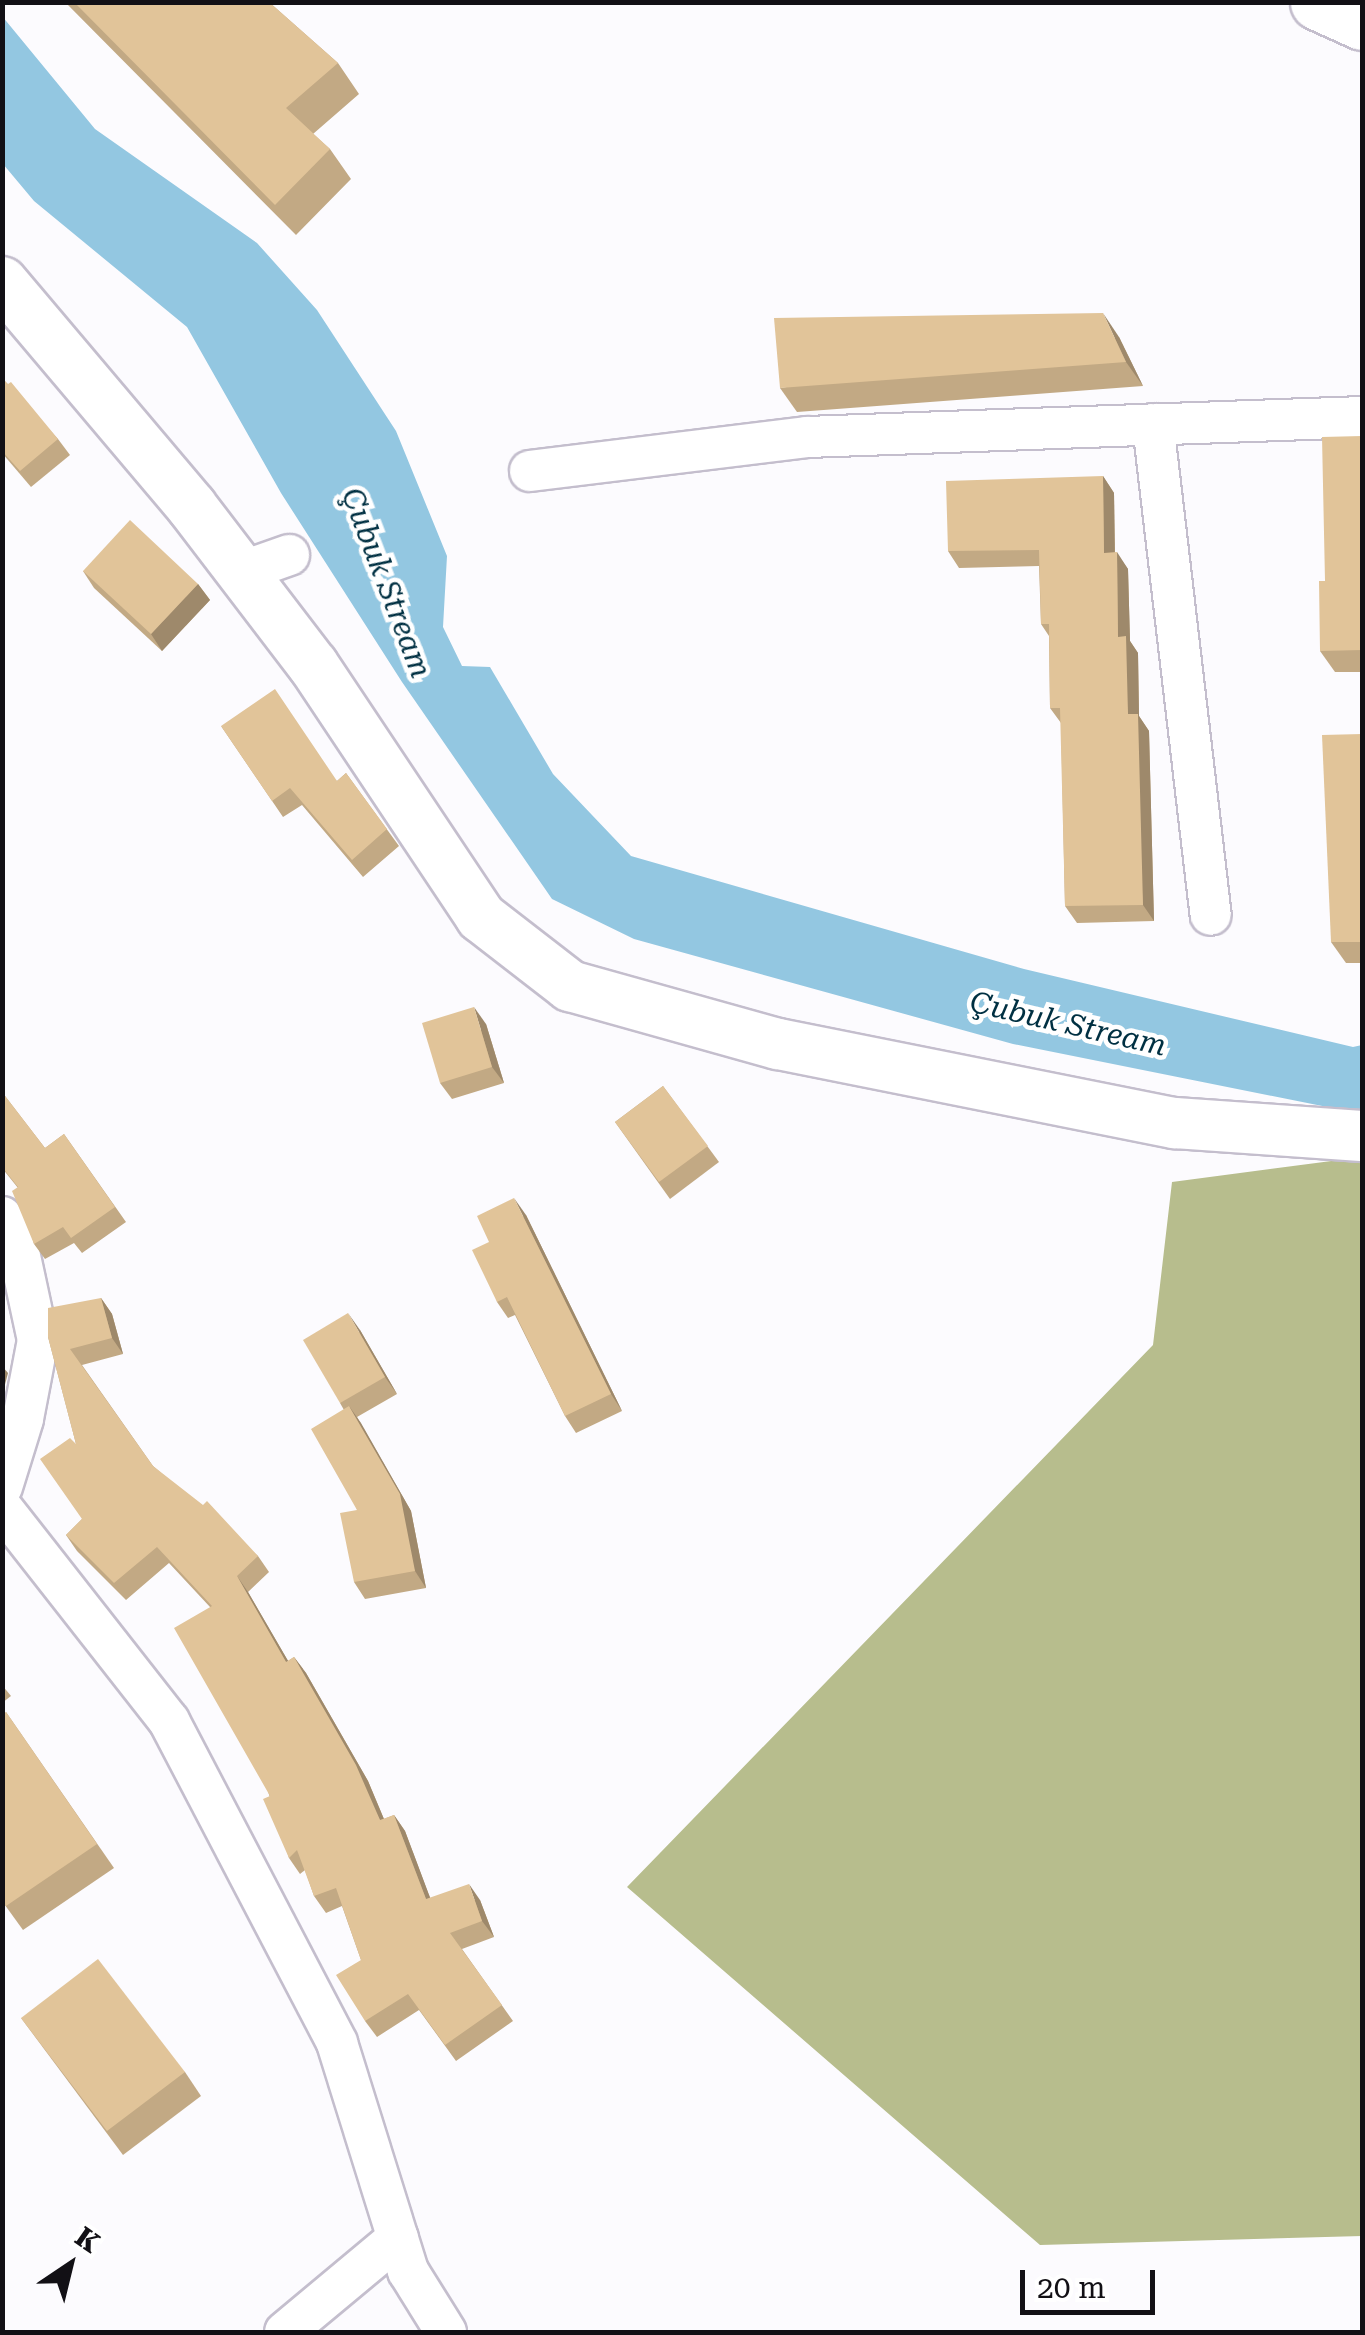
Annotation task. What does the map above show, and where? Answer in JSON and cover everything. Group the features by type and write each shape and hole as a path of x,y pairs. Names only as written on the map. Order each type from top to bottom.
{"highway":[{"path":"1318,2 1362,22"}],"street":[{"path":"2,282 242,572 313,665 480,917 570,986 778,1044 1175,1123 1362,1136"},
{"path":"530,471 807,437 1362,417"},
{"path":"1153,424 1211,915"},
{"path":"242,572 288,555"},
{"path":"2,1217 18,1247 38,1340 23,1419 2,1487"},
{"path":"2,1508 169,1721 338,2043 408,2272 446,2332"},
{"path":"284,2332 398,2238"}],"green space":[{"path":"1362,1157 1362,2236 1040,2245 627,1887 1153,1345 1172,1182"}],"water":[{"name":"Çubuk Stream","path":"2,16 95,129 257,243 317,310 396,431 447,556 443,627 462,666 490,667 553,774 631,856 1024,969 1353,1047 1362,1045 1362,1114 1013,1044 634,939 552,899 402,682 281,493 187,327 34,201 3,164"}],"building":[{"path":"74,2 269,2 338,63 286,108 330,149 275,205"},
{"path":"1103,313 1126,362 780,388 774,318"},
{"path":"2,378 8,384 11,382 58,439 20,471 2,451"},
{"path":"1362,436 1362,650 1320,651 1319,581 1325,581 1322,437"},
{"path":"1103,476 1104,553 1117,552 1118,637 1126,636 1128,714 1138,714 1143,905 1065,906 1060,708 1050,708 1049,624 1041,624 1039,550 948,551 946,481"},
{"path":"130,520 198,584 151,634 83,571"},
{"path":"275,689 337,781 346,773 387,829 352,860 290,788 272,801 221,726"},
{"path":"1362,734 1362,942 1331,942 1322,735"},
{"path":"474,1007 492,1067 440,1083 422,1023"},
{"path":"663,1086 708,1146 659,1182 615,1122"},
{"path":"2,1092 45,1148 64,1134 115,1207 71,1238 63,1227 34,1244 12,1191 18,1187 2,1167"},
{"path":"514,1198 611,1394 565,1416 507,1297 497,1302 472,1250 489,1242 477,1216"},
{"path":"101,1298 112,1338 70,1349 153,1466 203,1505 207,1501 258,1556 237,1576 286,1662 294,1657 356,1765 380,1820 394,1815 426,1899 469,1884 482,1921 450,1933 502,2005 445,2045 408,1994 365,2021 336,1975 361,1960 336,1888 314,1896 297,1850 289,1858 263,1799 270,1796 174,1628 212,1606 157,1547 114,1583 66,1535 82,1519 40,1459 70,1438 76,1444 48,1337 48,1308"},
{"path":"348,1313 385,1377 340,1403 303,1340"},
{"path":"349,1406 400,1494 415,1571 354,1582 340,1513 357,1510 311,1429"},
{"path":"6,1712 97,1844 6,1906 2,1901 2,1714"},
{"path":"98,1959 185,2072 107,2131 21,2018"}]}
